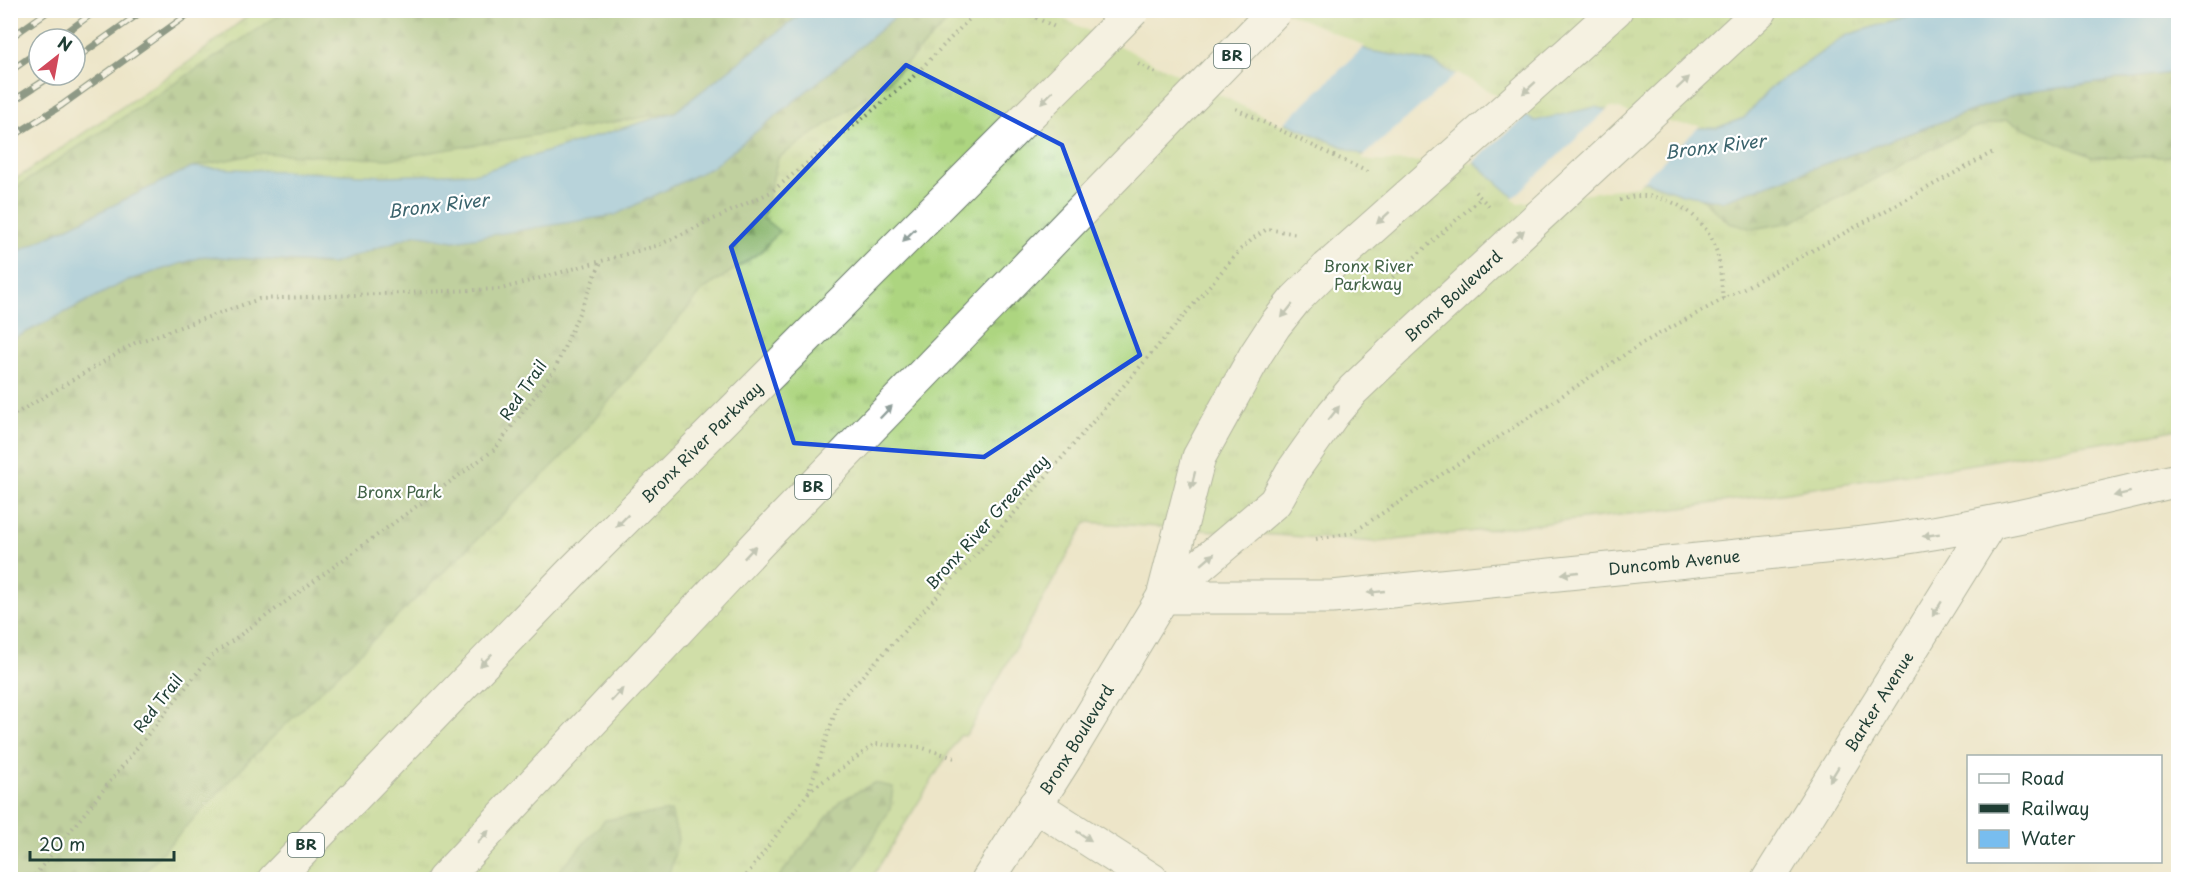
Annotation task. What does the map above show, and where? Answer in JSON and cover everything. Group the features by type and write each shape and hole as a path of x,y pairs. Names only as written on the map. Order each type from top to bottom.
{"main road":[{"path":"1088,56 1111,10"},
{"name":"Bronx River Parkway","path":"274,879 572,572 1133,10"},
{"name":"BR","path":"443,879 760,542 1276,10"},
{"name":"Bronx Boulevard","path":"988,879 1163,597 1198,457 1256,354 1295,300 1327,268 1616,10"},
{"name":"Bronx Boulevard","path":"1163,597 1275,502 1292,472 1353,390 1640,123 1755,12"},
{"name":"Duncomb Avenue","path":"1163,597 1332,597 1864,543 1990,524 2178,480"},
{"name":"Barker Avenue","path":"1768,879 1990,524"},
{"path":"1035,805 1152,879"}],"path":[{"path":"10,417 135,343 259,298 501,290 659,245 771,192 909,81 978,10"},
{"path":"1317,539 1352,533 1641,344 1995,151"},
{"path":"1379,289 1481,198"},
{"name":"Bronx River Greenway","path":"743,879 808,793 839,701 1018,509 1241,249 1267,229 1298,234"},
{"name":"Red Trail","path":"31,879 210,657 495,449 555,369 601,261"},
{"path":"808,793 875,744 920,747 958,759"}],"highlighted area":[{"path":"906,65 1062,145 1140,355 984,457 794,443 731,247"}],"green space":[{"name":"Bronx Park","path":"254,11 2178,11 2178,429 1979,463 1682,508 1377,542 1086,522 969,731 965,736 960,735 871,879 11,879 10,183 190,61"},
{"path":"285,11 805,11 675,112 389,159 262,153 192,167 11,255 11,191"},
{"name":"Bronx Park","path":"902,11 958,11 887,83 778,158 763,218 779,231 762,251 703,290 563,456 248,761 137,879 11,880 11,340 126,281 204,256 332,264 416,234 454,241 824,77"},
{"path":"2178,72 2178,155 2092,157 2006,120 1970,129 1792,222 1753,229 1729,223 1700,197 1722,201 2021,93"},
{"path":"874,783 893,787 890,809 849,879 777,879 840,801"},
{"path":"671,811 678,839 668,879 552,879 605,820"}],"water":[{"name":"Bronx River","path":"805,11 902,11 712,167 615,215 454,241 416,234 332,264 204,256 126,281 11,340 11,255 192,167 384,176 478,173 675,112"},
{"name":"Bronx River","path":"1273,11 1370,51 1433,62 1535,121 1595,107 1681,128 1716,128 1744,118 1770,88 1847,35 1927,11 2178,11 2178,72 2021,93 1722,201 1682,194 1646,181 1517,200 1471,159 1370,158 1279,120"}],"pier":[{"path":"1051,10 1281,10 1365,46 1282,125 1052,13"},
{"path":"1458,73 1528,114 1471,164 1469,162 1370,161 1362,158"},
{"path":"1610,107 1681,125 1701,125 1637,186 1518,203 1512,199"}],"railway":[{"path":"10,38 50,10"},
{"path":"74,27 97,10"},
{"path":"87,50 144,10"},
{"path":"10,138 62,105 194,10"},
{"path":"10,71 27,59"},
{"path":"10,103 35,87"}]}
